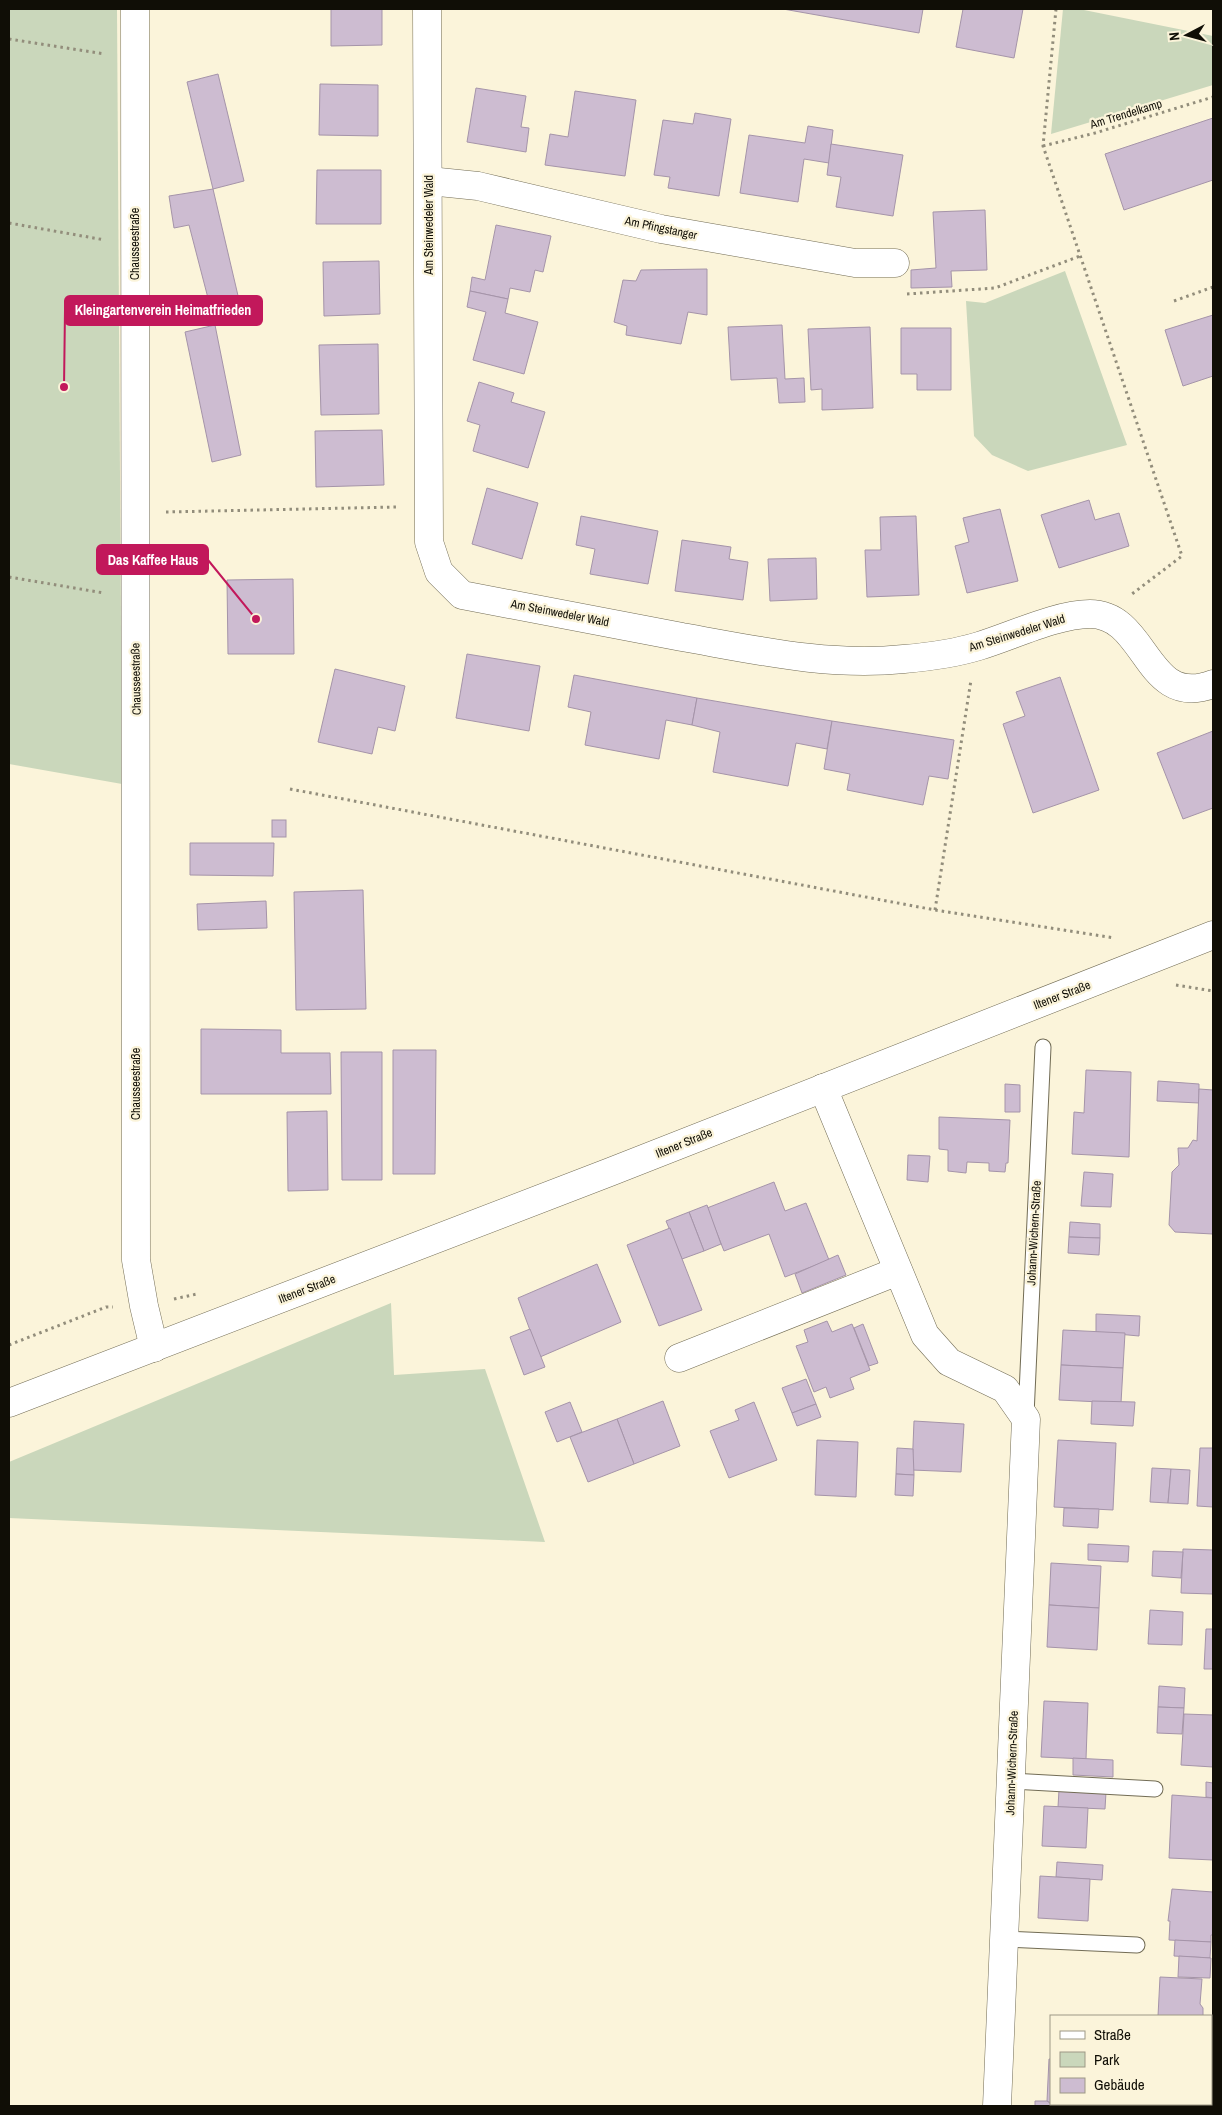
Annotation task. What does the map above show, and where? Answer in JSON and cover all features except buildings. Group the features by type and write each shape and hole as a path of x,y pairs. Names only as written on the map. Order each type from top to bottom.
{"street":[{"name":"Chausseestraße","path":"135,9 136,1260 154,1348"},
{"name":"Am Steinwedeler Wald","path":"427,9 429,542 439,572 462,595 775,654 837,661 904,659 976,647 1077,614 1102,614 1124,627 1159,673 1176,687 1200,689 1213,684"},
{"name":"Am Pfingstanger","path":"429,181 478,186 661,229 855,263 895,263"},
{"name":"Iltener Straße","path":"9,1403 1213,935"},
{"path":"823,1088 925,1335 949,1362 1005,1389 1026,1419"},
{"path":"680,1358 898,1271"},
{"name":"Johann-Wichern-Straße","path":"997,2106 1026,1419"}],"lane":[{"name":"Johann-Wichern-Straße","path":"1026,1419 1043,1047"},
{"path":"1012,1781 1155,1789"},
{"path":"1005,1939 1137,1945"}],"path":[{"path":"1056,9 1043,146 1182,556 1133,592 1124,627"},
{"path":"9,39 135,59"},
{"name":"Am Trendelkamp","path":"1043,146 1095,134 1213,97"},
{"path":"9,224 135,246"},
{"path":"895,263 901,294 995,288 1080,256"},
{"path":"1174,301 1213,287"},
{"path":"135,514 429,506"},
{"path":"9,577 135,598"},
{"path":"935,910 976,647"},
{"path":"290,789 935,910 1118,938"},
{"path":"9,1345 106,1308"}],"green space":[{"path":"9,9 117,9 122,784 9,764"},
{"path":"1063,9 1079,9 1213,36 1213,85 1051,134"},
{"path":"1065,271 1127,445 1028,471 992,455 974,436 966,301 985,303"},
{"path":"391,1303 394,1375 485,1369 545,1542 9,1518 9,1462"}],"place":[{"name":"Kleingartenverein Heimatfrieden","path":"64,387"},
{"name":"Das Kaffee Haus","path":"256,619"}]}
